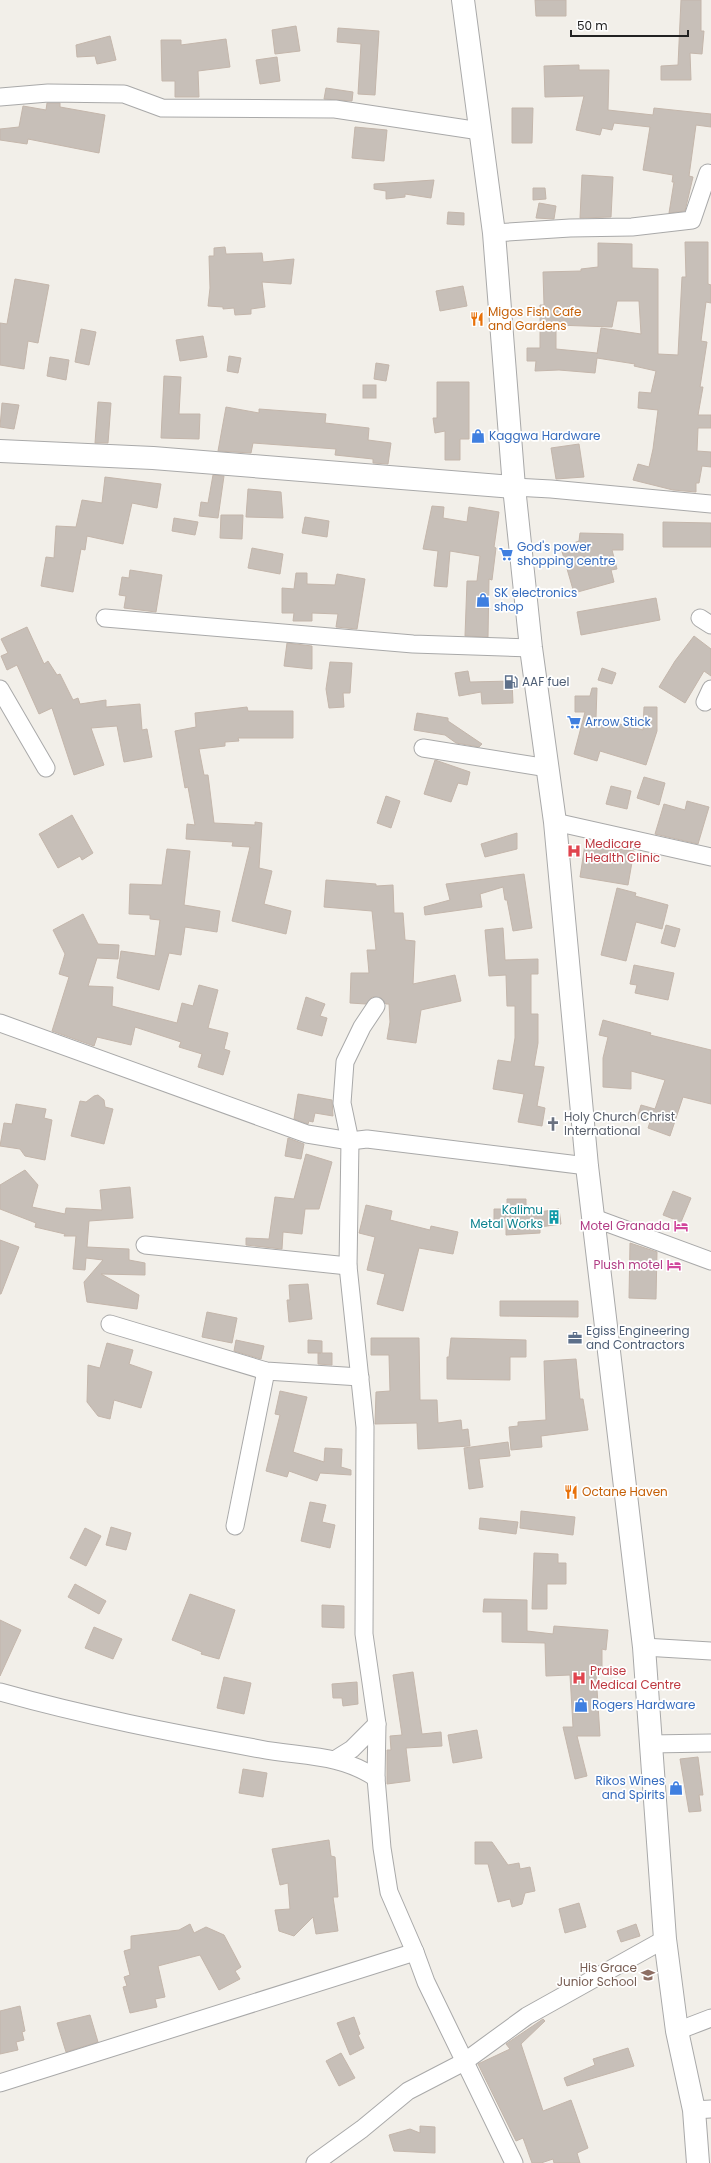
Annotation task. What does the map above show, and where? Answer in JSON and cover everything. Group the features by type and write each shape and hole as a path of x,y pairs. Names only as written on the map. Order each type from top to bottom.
{"street":[{"path":"463,0 494,233 514,487 531,648 555,822 587,1166 644,1647 665,1939 677,2031 703,2109 698,2163"},
{"path":"0,97 48,93 124,94 162,108 335,109 480,131"},
{"path":"494,233 570,228 632,227 692,220 708,173"},
{"path":"0,451 153,458 514,487 551,488 711,504"},
{"path":"105,618 413,644 531,648"},
{"path":"0,689 46,768"},
{"path":"423,748 548,768"},
{"path":"555,822 711,857"},
{"path":"376,1006 362,1027 345,1062 342,1103 350,1141 348,1266 365,1427 364,1634 377,1724 376,1778 382,1848 389,1892 415,1952 426,1982 514,2163"},
{"path":"0,1023 307,1134 350,1141 367,1139 587,1166"},
{"path":"594,1218 711,1261"},
{"path":"145,1245 348,1266"},
{"path":"110,1324 266,1370 360,1377"},
{"path":"235,1526 266,1370"},
{"path":"644,1647 711,1651"},
{"path":"0,1692 51,1706 262,1749 336,1759 361,1768 376,1778"},
{"path":"336,1759 352,1749 377,1724"},
{"path":"650,1744 711,1743"},
{"path":"315,2163 362,2129 408,2091 464,2062 527,2016 665,1939"},
{"path":"0,2083 415,1952"},
{"path":"677,2031 711,2018"}],"building":[{"path":"535,0 566,0 566,16 536,16"},
{"path":"681,0 701,0 701,31 704,31 702,54 690,53 691,80 661,80 661,66 678,65"},
{"path":"296,26 300,51 275,54 272,30"},
{"path":"338,28 379,31 375,95 358,94 361,44 337,42"},
{"path":"110,36 116,60 97,64 95,56 77,57 76,45"},
{"path":"226,39 230,67 198,71 199,97 175,97 175,81 162,81 161,40 181,40 181,45"},
{"path":"277,57 280,81 260,84 256,60"},
{"path":"579,65 579,70 609,70 608,110 653,115 654,108 711,114 711,127 696,125 689,176 693,177 685,211 669,213 674,182 672,182 673,175 643,170 650,127 614,123 612,130 602,128 600,135 576,130 584,96 545,97 544,66"},
{"path":"326,88 353,92 352,101 324,99"},
{"path":"47,103 60,103 60,107 105,115 99,153 28,139 27,144 0,140 0,129 19,127 23,106 46,110"},
{"path":"512,108 533,108 532,143 512,143"},
{"path":"355,127 387,130 384,161 352,158"},
{"path":"582,175 613,177 611,217 580,218"},
{"path":"434,180 431,198 405,194 405,197 386,199 386,191 374,189 374,184"},
{"path":"533,188 545,188 546,199 533,200"},
{"path":"539,203 556,206 554,219 536,218"},
{"path":"448,212 464,213 464,225 447,224"},
{"path":"685,242 708,242 708,284 711,285 711,303 706,302 701,341 707,342 700,387 703,387 698,415 711,415 711,428 698,428 697,451 711,452 711,467 702,466 699,483 696,483 696,492 673,490 633,480 638,464 649,467 653,449 658,410 638,408 639,392 651,393 656,371 634,366 635,364 597,358 595,373 559,370 535,371 536,361 527,361 527,348 540,348 540,305 544,305 543,272 581,271 581,269 598,267 598,243 632,244 632,268 658,269 658,354 678,355 682,277 686,277","holes":["617,301 639,301 641,334 601,328 597,354 556,349 556,325 612,327"]},
{"path":"225,247 226,254 262,253 263,262 294,259 291,284 262,282 265,307 251,309 251,314 235,315 234,308 223,309 223,307 208,306 210,288 209,256 214,256 214,248"},
{"path":"15,279 49,285 38,343 28,341 24,369 0,365 0,323 7,324"},
{"path":"463,286 467,306 440,311 436,291"},
{"path":"81,329 96,332 89,365 75,362"},
{"path":"203,336 207,357 180,361 176,340"},
{"path":"229,356 241,358 238,373 227,371"},
{"path":"50,357 69,360 66,380 47,376"},
{"path":"376,363 389,365 386,381 374,379"},
{"path":"164,376 181,377 179,414 200,414 199,439 161,438"},
{"path":"437,382 469,382 469,439 460,439 460,460 445,460 445,431 435,433 433,418 437,418"},
{"path":"363,385 376,385 376,398 363,398"},
{"path":"98,402 111,403 108,443 95,443"},
{"path":"2,403 19,405 14,429 0,427"},
{"path":"226,407 259,413 259,409 326,414 325,423 369,428 368,440 391,443 388,464 373,463 373,459 335,455 336,449 253,443 251,453 218,451"},
{"path":"579,444 584,477 556,479 551,448"},
{"path":"213,475 224,476 218,518 199,516 201,502 208,503"},
{"path":"105,477 161,484 157,508 132,503 123,544 87,536 85,550 81,549 73,592 41,586 46,557 54,558 56,526 76,527 82,500 102,503"},
{"path":"248,489 281,492 283,518 246,517"},
{"path":"432,506 444,507 443,518 467,522 469,507 499,512 494,547 496,548 492,580 489,579 488,637 465,636 467,581 477,581 480,556 450,551 447,587 434,586 438,551 423,549"},
{"path":"221,515 243,515 242,539 220,538"},
{"path":"305,517 329,521 327,537 302,533"},
{"path":"174,518 198,522 195,535 172,531"},
{"path":"663,522 711,523 711,547 663,547"},
{"path":"580,533 623,534 623,550 612,550 617,569 611,570 614,582 574,593 561,548 579,541"},
{"path":"252,548 283,554 280,574 248,568"},
{"path":"130,570 162,575 156,612 124,608 126,596 119,595 122,577 129,578"},
{"path":"296,573 307,573 307,584 335,585 337,574 365,579 357,629 336,627 338,614 312,613 312,621 293,621 294,613 282,613 282,588 294,589"},
{"path":"656,598 660,620 581,635 577,612"},
{"path":"27,627 44,664 48,661 57,675 60,674 73,700 78,698 80,704 106,700 106,707 140,704 142,730 147,729 152,757 124,762 117,726 91,728 104,765 74,775 52,708 39,714 17,665 7,670 1,656 8,653 1,639"},
{"path":"694,636 711,649 711,676 704,671 685,703 659,687 675,661"},
{"path":"287,643 312,646 312,669 284,666"},
{"path":"330,662 352,663 350,693 343,693 344,707 329,708 326,689"},
{"path":"602,668 616,673 612,684 598,680"},
{"path":"468,671 470,682 512,681 513,703 482,704 481,692 459,696 455,673"},
{"path":"592,688 597,688 596,718 643,730 644,707 657,707 657,731 646,765 600,751 597,761 574,754 585,712 575,712 575,696 590,696"},
{"path":"247,707 248,711 293,711 293,738 238,738 239,741 225,742 225,746 199,749 204,775 208,775 214,823 255,825 255,822 262,823 259,868 272,871 264,904 291,911 286,934 232,921 250,847 232,846 233,842 186,839 187,824 195,825 188,787 185,788 175,731 196,727 195,713"},
{"path":"417,713 448,718 448,721 482,744 479,747 456,743 445,735 414,730"},
{"path":"435,760 470,772 467,785 458,783 451,802 424,794"},
{"path":"644,777 665,783 659,805 637,798"},
{"path":"611,786 631,791 627,809 606,804"},
{"path":"386,796 400,801 391,828 377,823"},
{"path":"687,801 709,807 698,844 655,834 664,804 685,810"},
{"path":"72,815 93,853 82,860 80,856 58,868 39,834"},
{"path":"517,833 517,849 485,857 481,844"},
{"path":"585,844 634,851 628,885 580,877"},
{"path":"167,849 190,851 184,905 220,911 217,932 185,927 181,955 169,953 159,990 117,978 121,951 155,956 160,920 150,919 150,915 129,914 130,884 162,885"},
{"path":"524,874 532,928 513,931 503,887 480,894 482,907 425,915 424,907 450,900 446,884"},
{"path":"326,880 376,884 376,886 393,885 394,913 403,913 405,940 415,941 413,984 455,975 461,1001 421,1010 416,1043 387,1039 390,1022 389,1004 386,1004 381,998 372,997 366,1004 350,1003 351,973 369,973 367,950 376,950 372,911 324,907"},
{"path":"617,888 636,893 635,896 668,905 662,929 636,922 626,961 601,955"},
{"path":"83,914 98,944 119,945 118,959 97,958 88,986 113,987 112,1006 177,1023 182,1003 193,1006 199,985 218,990 208,1028 228,1033 224,1049 230,1051 223,1075 198,1067 202,1054 179,1047 181,1042 135,1027 131,1045 97,1037 94,1046 52,1031 69,977 59,974 65,954 53,930"},
{"path":"666,925 680,929 675,947 661,943"},
{"path":"503,928 505,960 538,959 538,974 531,974 531,1014 538,1014 538,1043 534,1066 544,1067 537,1106 545,1108 542,1126 518,1122 524,1094 493,1089 498,1060 511,1062 515,1038 515,1006 507,1006 506,975 489,976 485,930"},
{"path":"634,965 674,973 668,1000 635,993 637,985 630,984"},
{"path":"306,997 325,1004 320,1016 327,1018 322,1036 297,1029"},
{"path":"603,1020 651,1033 650,1035 711,1050 711,1104 683,1097 670,1136 648,1128 650,1122 637,1118 641,1105 655,1109 665,1080 631,1071 631,1089 603,1087 603,1058 608,1037 599,1035"},
{"path":"298,1094 332,1100 333,1116 315,1113 313,1122 309,1121 308,1124 294,1119"},
{"path":"98,1095 104,1100 105,1107 113,1109 104,1144 71,1136 80,1101 86,1102"},
{"path":"16,1104 46,1109 44,1118 52,1120 45,1160 25,1156 20,1149 0,1146 4,1123 12,1124"},
{"path":"288,1138 304,1144 301,1159 285,1156"},
{"path":"306,1154 332,1162 319,1209 305,1209 302,1234 283,1232 282,1249 246,1245 246,1238 269,1239 275,1197 294,1199"},
{"path":"25,1170 38,1185 32,1207 65,1214 66,1208 102,1210 100,1190 130,1187 133,1218 89,1221 87,1247 129,1249 129,1260 145,1263 145,1275 101,1274 139,1295 137,1309 87,1302 84,1282 103,1260 86,1258 85,1270 73,1269 76,1236 64,1236 65,1234 35,1227 36,1223 0,1209 0,1185"},
{"path":"673,1191 691,1198 681,1222 663,1215"},
{"path":"507,1199 526,1199 526,1214 559,1209 561,1224 540,1227 540,1233 506,1235 506,1221 494,1221 494,1209 507,1209"},
{"path":"366,1205 392,1211 390,1220 430,1230 431,1226 458,1232 453,1254 419,1248 403,1311 377,1304 385,1274 367,1270 375,1237 359,1233"},
{"path":"0,1240 19,1247 1,1294 0,1294"},
{"path":"630,1243 657,1252 656,1299 629,1298"},
{"path":"308,1284 312,1319 289,1322 287,1300 290,1300 289,1285"},
{"path":"500,1301 578,1301 578,1317 500,1316"},
{"path":"207,1312 237,1318 232,1343 202,1337"},
{"path":"371,1338 419,1338 420,1400 437,1400 438,1423 461,1420 462,1430 468,1429 470,1446 418,1449 417,1423 375,1424 376,1392 390,1391 389,1355 371,1355"},
{"path":"451,1338 526,1340 526,1357 510,1357 510,1380 447,1379 447,1357 449,1357"},
{"path":"236,1340 264,1346 261,1359 234,1351"},
{"path":"308,1340 322,1341 322,1353 332,1353 332,1365 318,1364 318,1353 308,1353"},
{"path":"107,1343 133,1350 129,1364 152,1372 141,1408 114,1400 110,1419 98,1416 87,1402 88,1365 100,1368"},
{"path":"576,1359 580,1399 583,1399 588,1430 541,1436 542,1447 511,1450 509,1427 518,1426 518,1422 546,1420 544,1361"},
{"path":"280,1391 307,1397 293,1452 324,1462 325,1448 342,1449 341,1467 351,1470 351,1475 320,1473 317,1481 289,1471 287,1477 266,1471 280,1415 275,1414"},
{"path":"508,1442 510,1456 479,1459 483,1487 469,1489 464,1448"},
{"path":"310,1502 326,1505 322,1522 335,1525 330,1548 301,1541"},
{"path":"521,1511 575,1517 573,1535 520,1528"},
{"path":"480,1518 518,1522 516,1534 479,1529"},
{"path":"111,1527 131,1533 126,1550 106,1545"},
{"path":"85,1528 101,1536 86,1566 70,1558"},
{"path":"534,1553 558,1554 558,1563 566,1563 566,1584 547,1584 547,1609 532,1609"},
{"path":"75,1584 106,1601 99,1614 68,1597"},
{"path":"190,1594 235,1610 219,1659 201,1654 202,1652 172,1640"},
{"path":"484,1599 527,1600 527,1631 553,1634 554,1626 608,1630 606,1650 602,1649 602,1674 596,1674 600,1736 577,1736 587,1776 575,1779 563,1727 573,1727 570,1675 546,1676 545,1643 502,1642 502,1612 483,1612"},
{"path":"322,1605 344,1606 344,1628 322,1627"},
{"path":"0,1620 21,1630 0,1676"},
{"path":"94,1627 122,1639 113,1659 85,1648"},
{"path":"413,1672 422,1734 441,1732 442,1746 406,1748 410,1781 387,1784 387,1750 391,1750 390,1736 402,1735 393,1675"},
{"path":"224,1677 251,1683 244,1714 217,1708"},
{"path":"357,1682 358,1704 343,1706 342,1698 333,1698 332,1684"},
{"path":"477,1730 482,1758 453,1763 448,1735"},
{"path":"698,1757 703,1795 699,1795 701,1811 689,1812 680,1759"},
{"path":"243,1769 267,1773 263,1797 239,1793"},
{"path":"329,1840 331,1856 335,1857 338,1897 333,1897 338,1931 316,1934 313,1917 294,1936 279,1931 275,1910 290,1909 288,1883 280,1885 272,1849"},
{"path":"475,1842 492,1842 508,1865 519,1863 520,1869 530,1867 535,1891 525,1893 522,1904 512,1907 510,1899 498,1902 488,1864 475,1864"},
{"path":"579,1903 586,1927 565,1933 559,1909"},
{"path":"190,1924 194,1933 206,1927 224,1935 241,1967 235,1971 240,1979 219,1990 200,1955 158,1966 165,1997 155,1999 157,2007 130,2013 123,1987 127,1986 124,1977 130,1975 124,1951 131,1949 131,1936 179,1930"},
{"path":"636,1924 640,1936 621,1942 617,1931"},
{"path":"20,2006 25,2031 22,2032 24,2040 16,2042 18,2050 0,2054 0,2011"},
{"path":"90,2015 98,2042 66,2052 57,2023"},
{"path":"354,2017 360,2034 358,2035 364,2048 350,2055 337,2023"},
{"path":"543,2019 545,2021 521,2044 543,2111 571,2100 588,2148 577,2153 580,2163 554,2163 553,2159 541,2163 532,2163 523,2138 516,2141 478,2064 510,2049 506,2044"},
{"path":"628,2048 634,2066 567,2086 564,2078 595,2065 593,2059"},
{"path":"341,2053 355,2078 339,2086 326,2061"},
{"path":"420,2126 435,2127 435,2153 394,2151 389,2135 410,2129 420,2133"}],"place":[{"name":"Migos Fish Cafe and Gardens","path":"477,319"},
{"name":"Kaggwa Hardware","path":"478,436"},
{"name":"God's power shopping centre","path":"506,554"},
{"name":"SK electronics shop","path":"483,600"},
{"name":"AAF fuel","path":"511,682"},
{"name":"Arrow Stick","path":"574,722"},
{"name":"Medicare Health Clinic","path":"574,851"},
{"name":"Holy Church Christ International","path":"553,1124"},
{"name":"Kalimu Metal Works","path":"554,1217"},
{"name":"Motel Granada","path":"681,1226"},
{"name":"Plush motel","path":"674,1265"},
{"name":"Egiss Engineering and Contractors","path":"575,1338"},
{"name":"Octane Haven","path":"571,1492"},
{"name":"Praise Medical Centre","path":"579,1678"},
{"name":"Rogers Hardware","path":"581,1705"},
{"name":"Rikos Wines and Spirits","path":"676,1788"},
{"name":"His Grace Junior School","path":"648,1975"}]}
